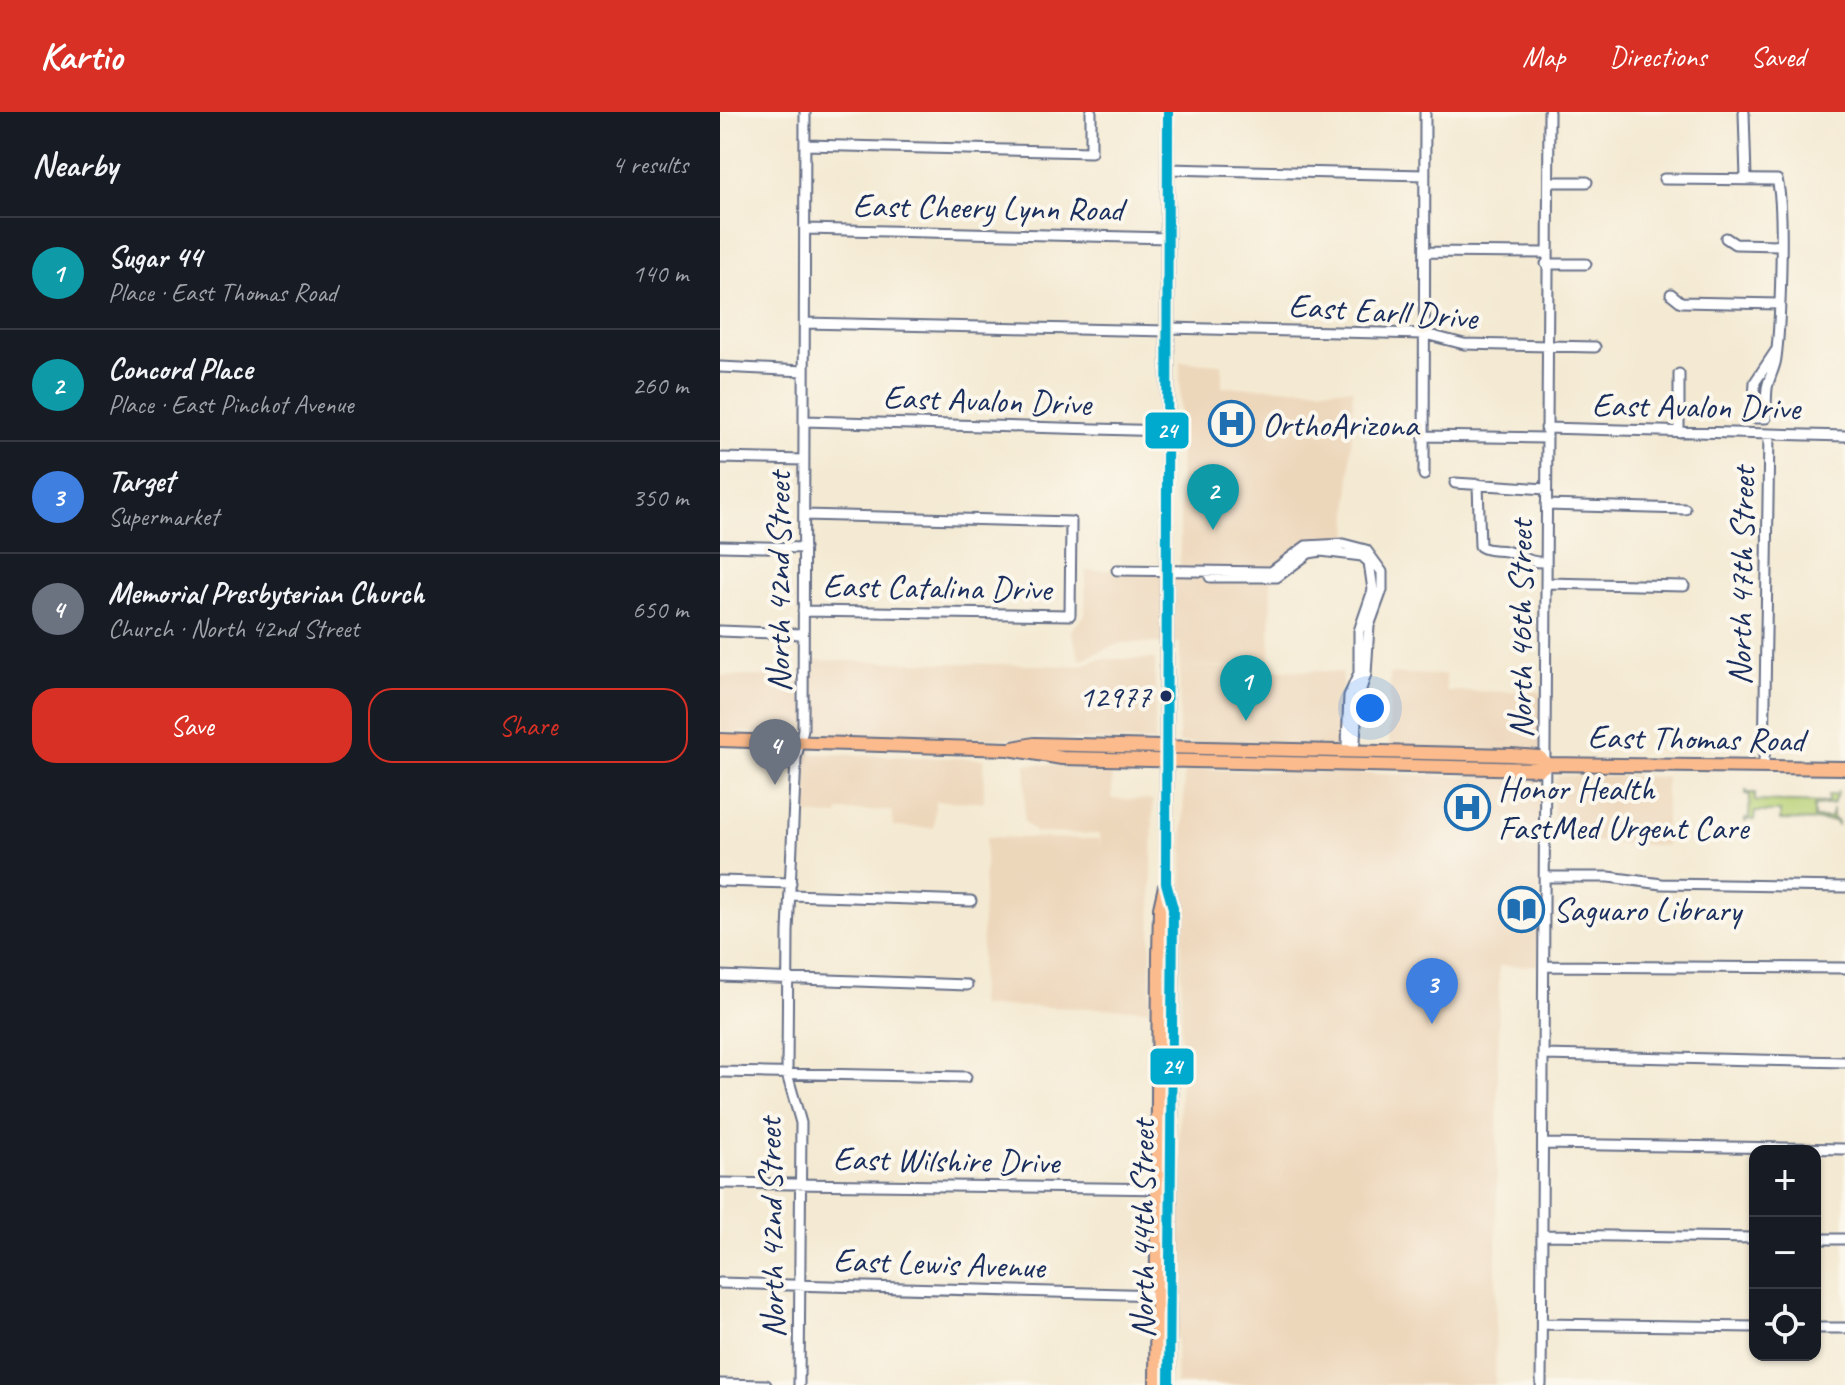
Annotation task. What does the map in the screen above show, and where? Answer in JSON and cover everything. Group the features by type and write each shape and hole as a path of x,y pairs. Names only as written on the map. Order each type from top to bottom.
{"main road":[{"name":"North 44th Street","path":"1156,1385 1163,1295 1164,1189 1160,908 1166,883 1168,112"},
{"name":"East Thomas Road","path":"720,740 1009,749 1040,757 1268,750 1539,757 1547,764"},
{"path":"1268,750 1290,757 1334,759 1346,767 1358,759 1401,759 1422,753"},
{"name":"East Thomas Road","path":"1167,754 1346,767 1540,769 1547,764 1845,768"},
{"name":"North 44th Street","path":"1163,1295 1169,1385"}],"street":[{"name":"North 42nd Street","path":"799,1385 799,1108 787,1074 787,978 799,742 803,729 805,112"},
{"path":"805,145 1091,152 1091,112"},
{"path":"1424,475 1425,112"},
{"name":"North 46th Street","path":"1541,1385 1547,877 1546,259 1549,112"},
{"path":"1664,179 1742,178 1744,112"},
{"path":"1168,169 1425,175"},
{"name":"North 47th Street","path":"1742,178 1777,180 1777,349 1767,385 1766,418 1753,418 1755,382 1777,349"},
{"path":"1549,182 1587,182"},
{"name":"East Cheery Lynn Road","path":"806,229 1169,238"},
{"path":"1726,238 1735,244 1779,245"},
{"path":"1425,252 1586,264"},
{"path":"1671,294 1681,302 1779,304"},
{"name":"East Earll Drive","path":"805,323 1425,334 1464,344 1595,347"},
{"path":"720,367 804,371"},
{"path":"1679,374 1679,432"},
{"name":"East Avalon Drive","path":"804,421 1168,431"},
{"name":"East Avalon Drive","path":"1423,436 1679,432 1845,436"},
{"name":"North 47th Street","path":"1764,766 1769,434"},
{"path":"720,458 804,460"},
{"path":"1455,483 1546,489"},
{"path":"1478,484 1480,546 1488,551 1509,552 1526,561 1546,562"},
{"path":"1546,505 1685,509"},
{"name":"East Catalina Drive","path":"803,611 1070,615 1071,522 804,515"},
{"path":"720,546 804,548"},
{"path":"1117,570 1168,571 1182,576 1266,578 1277,577 1309,553 1321,551 1362,556 1369,562 1373,590 1359,631 1359,673 1349,696 1347,744 1352,752"},
{"path":"1546,583 1684,586"},
{"name":"East Catalina Drive","path":"720,631 803,634"},
{"path":"1547,877 1609,877 1662,884 1845,887"},
{"path":"720,881 791,883"},
{"path":"791,895 971,901"},
{"path":"1545,966 1845,968"},
{"path":"720,976 967,985"},
{"path":"1544,1055 1845,1062"},
{"path":"720,1072 966,1077"},
{"path":"1544,1144 1845,1149"},
{"name":"East Wilshire Drive","path":"720,1183 1164,1189"},
{"path":"1543,1235 1749,1238"},
{"path":"1821,1239 1845,1239"},
{"name":"East Lewis Avenue","path":"720,1283 1163,1295"},
{"path":"1542,1324 1749,1327"},
{"path":"1821,1328 1845,1328"},
{"path":"720,1384 766,1385"}],"shaded area":[{"path":"1180,361 1222,364 1222,387 1353,389 1348,542 1271,568 1270,667 1183,666 1342,672 1343,748 1179,743 1180,643 1121,643 1080,660 1071,630 1085,615 1086,571 1180,567"},
{"path":"1099,659 1155,659 1155,742 720,732 720,676 810,677 810,660 1081,666"},
{"path":"1390,674 1446,675 1446,691 1541,692 1540,752 1389,748"},
{"path":"800,753 984,759 984,802 935,801 934,828 893,827 892,811 839,811 838,816 798,814"},
{"path":"1026,764 1112,766 1112,799 1153,800 1150,1009 979,1006 986,837 1099,839 1100,849 1100,834 1036,833 1024,821"},
{"path":"1184,769 1541,778 1539,965 1499,966 1495,1385 1176,1385"},
{"path":"1558,775 1666,777 1666,846 1553,839 1554,782"}],"green space":[{"path":"1746,789 1747,793 1755,793 1755,801 1828,803 1828,795 1836,795 1838,791 1833,804 1814,806 1814,818 1830,818 1833,808 1833,820 1837,821 1837,826 1835,821 1780,820 1780,812 1755,812 1754,820 1747,819 1745,823 1745,819 1749,818 1750,795 1746,794"}],"transit line":[{"name":"24","path":"1168,112 1166,883 1173,908 1169,1385"}],"place":[{"name":"OrthoArizona","path":"1231,424"},
{"name":"Concord Place","path":"1213,530"},
{"name":"12977","path":"1166,696"},
{"name":"Sugar 44","path":"1246,721"},
{"name":"Memorial Presbyterian Church","path":"775,785"},
{"name":"Honor Health FastMed Urgent Care","path":"1467,808"},
{"name":"Saguaro Library","path":"1522,909"},
{"name":"Target","path":"1432,1024"}]}
